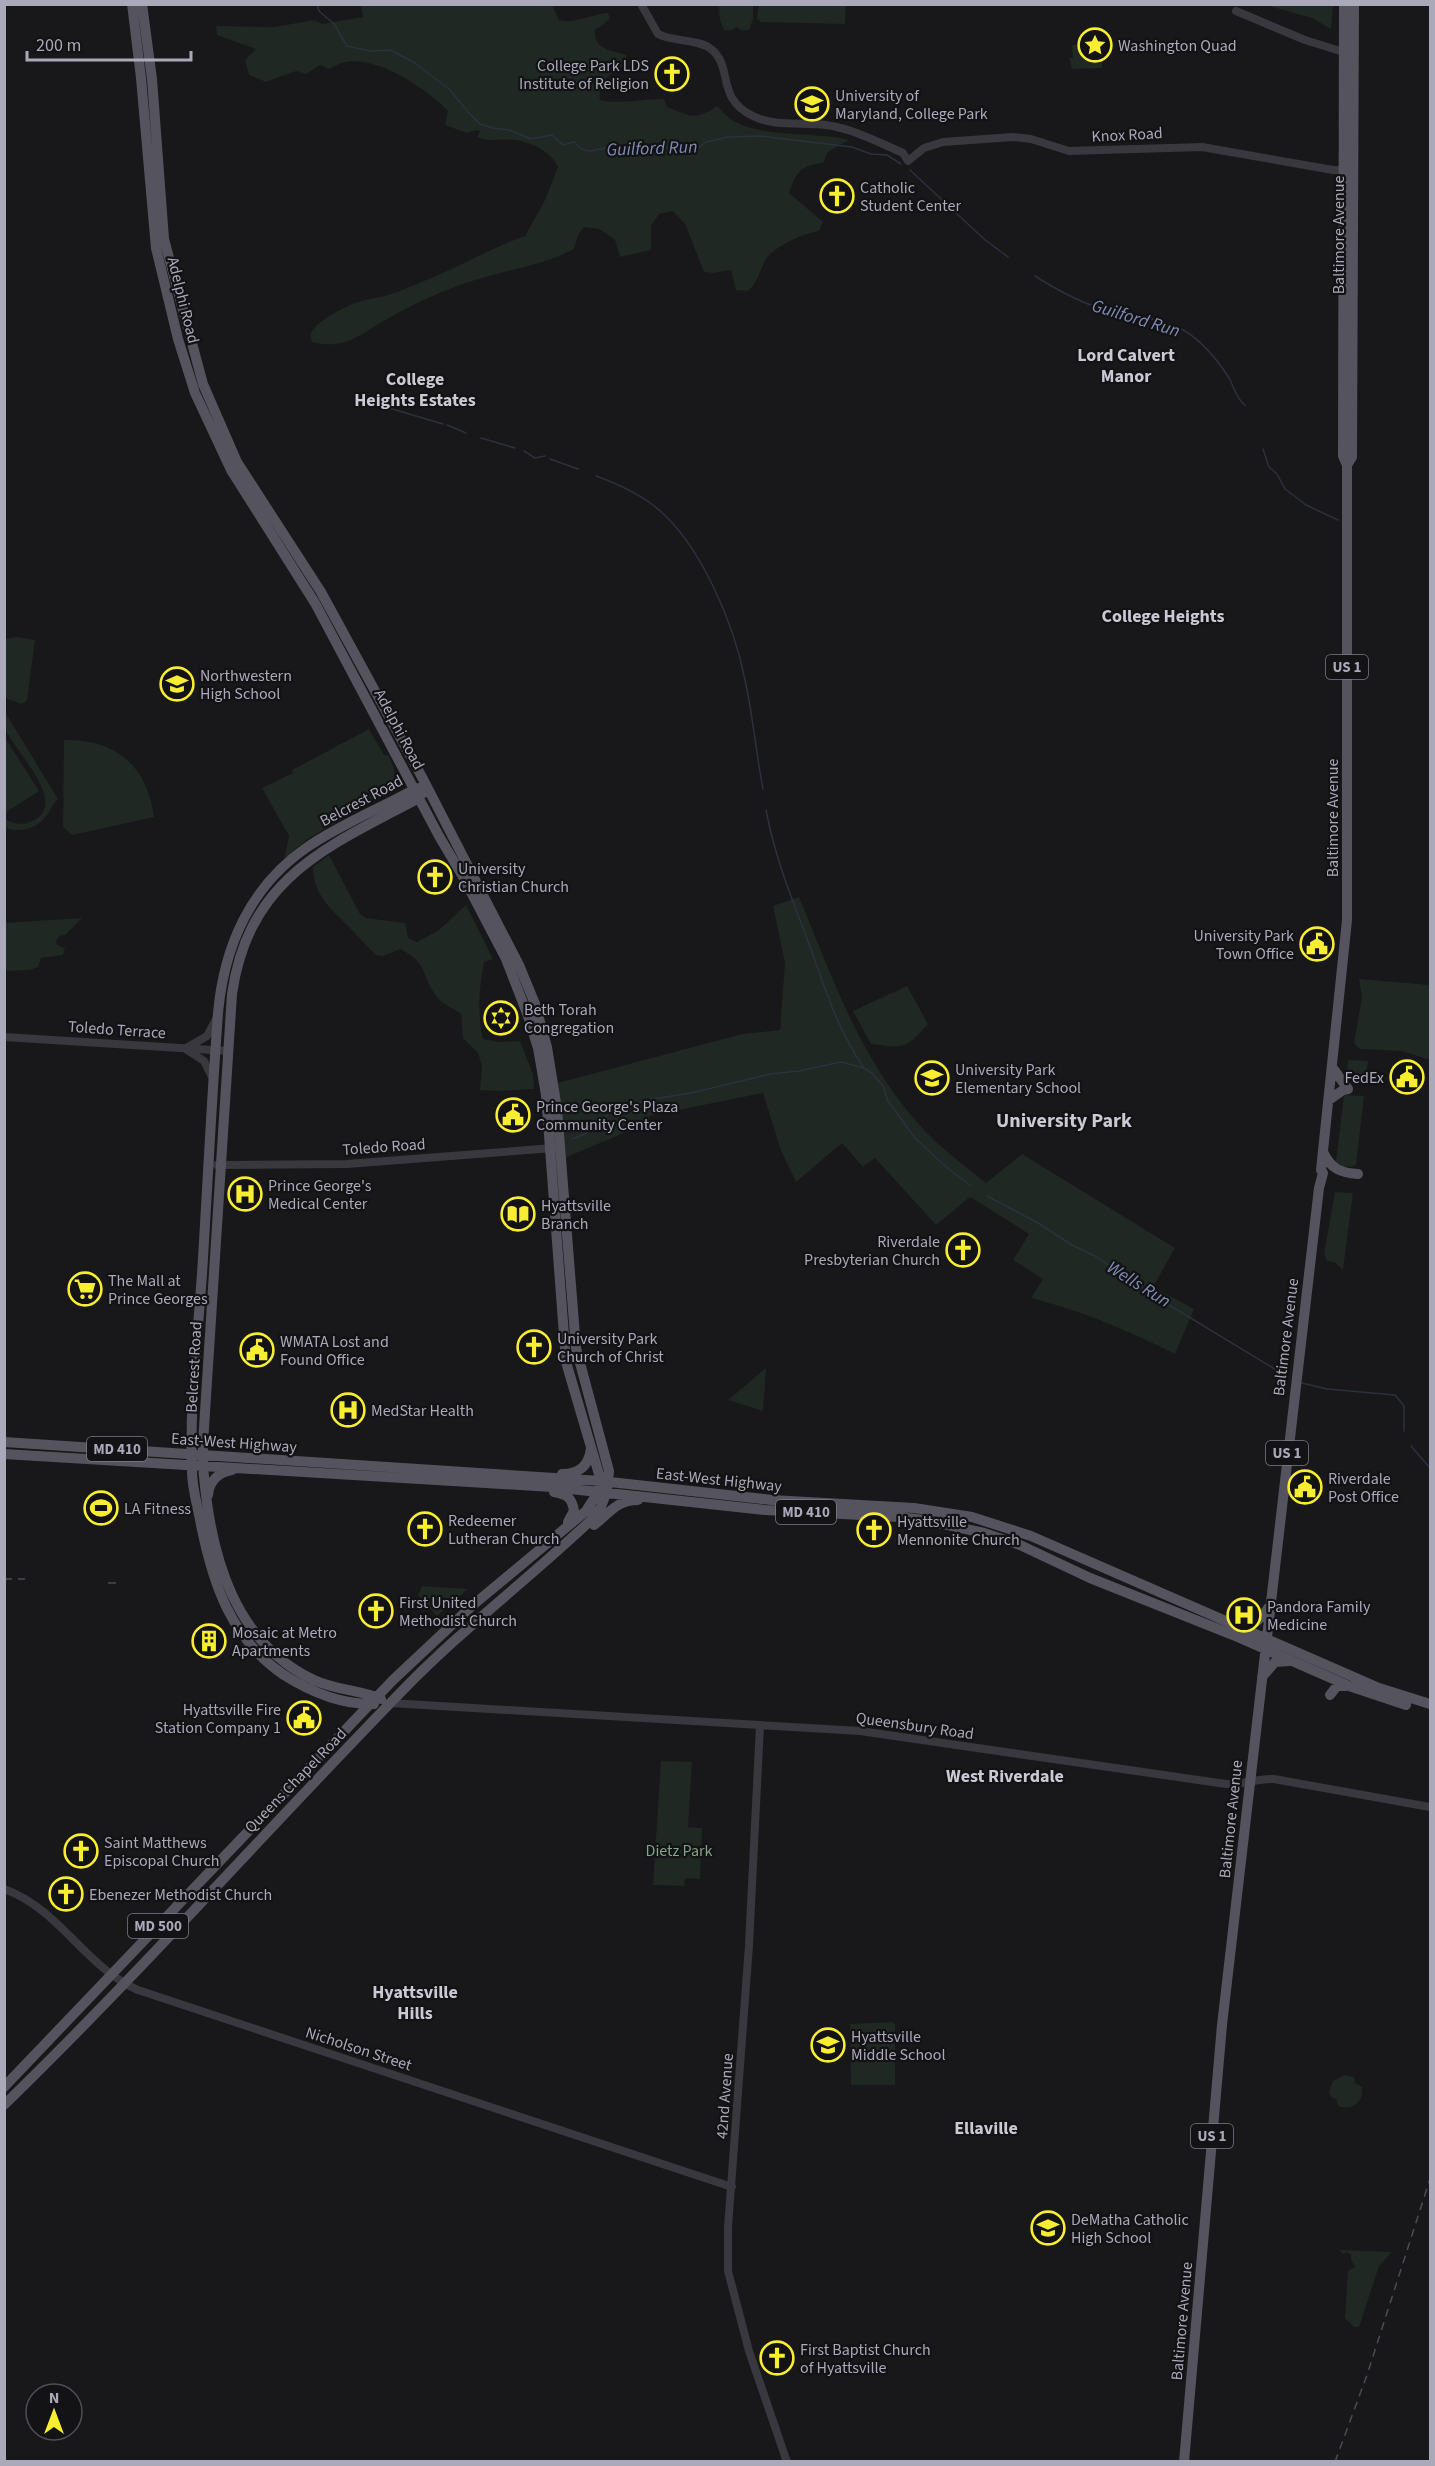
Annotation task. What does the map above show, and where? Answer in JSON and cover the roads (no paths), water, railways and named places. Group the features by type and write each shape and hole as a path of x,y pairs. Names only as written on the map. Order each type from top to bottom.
{"main road":[{"name":"Adelphi Road","path":"132,4 156,248 191,381 231,470 315,603 476,901 513,976 538,1048 556,1148 576,1348 607,1462 604,1486"},
{"name":"Adelphi Road","path":"142,4 153,87 164,239 203,384 237,462 321,592 427,787 519,964 535,1004 552,1070 564,1346 570,1379 604,1486"},
{"name":"Baltimore Avenue","path":"1184,2462 1216,2086 1269,1605 1320,1182 1323,1173 1321,1170 1347,920 1347,465 1352,457 1348,54 1344,4"},
{"name":"Baltimore Avenue","path":"1348,54 1354,4"},
{"path":"391,802 402,785 404,768"},
{"name":"Belcrest Road","path":"372,1700 342,1701 302,1686 263,1658 239,1630 225,1608 208,1558 194,1490 221,1165 232,994 237,969 249,934 267,904 291,876 316,855 427,787"},
{"name":"Belcrest Road","path":"372,1700 333,1688 295,1670 271,1651 242,1616 231,1596 221,1568 198,1460 209,1165 215,1050 222,977 232,942 247,912 263,888 282,868 307,848 391,802 417,793"},
{"path":"1329,1100 1348,1089 1332,1067"},
{"path":"1323,1152 1338,1171 1359,1174"},
{"name":"East-West Highway","path":"4,1442 198,1460 238,1469 488,1484 604,1486 674,1500 765,1510 900,1516 957,1526 1020,1545 1090,1578 1379,1688 1431,1704"},
{"path":"503,1474 575,1473 586,1464 592,1445"},
{"name":"East-West Highway","path":"4,1454 503,1474 604,1486 772,1500 914,1508 972,1517 1047,1543 1226,1622 1293,1662 1349,1686 1431,1712"},
{"path":"207,1499 209,1488 215,1478 225,1471 238,1469"},
{"path":"407,1479 444,1475 464,1476 471,1472"},
{"path":"488,1484 507,1488 553,1491 564,1494 572,1501 574,1511 569,1521 536,1553"},
{"name":"Queens Chapel Road","path":"4,2105 173,1933 279,1818 452,1641 597,1513 604,1486"},
{"name":"Queens Chapel Road","path":"4,2087 372,1700 458,1618 586,1511 604,1486"},
{"path":"568,1540 591,1527 613,1507 626,1500 674,1500"},
{"path":"1226,1622 1254,1624 1262,1617 1269,1605"},
{"path":"1262,1678 1275,1662 1293,1662"},
{"path":"295,1670 302,1678 302,1686"},
{"path":"1323,1674 1328,1682 1330,1695 1337,1686 1349,1686"},
{"name":"Queensbury Road","path":"372,1700 390,1703"},
{"path":"342,1701 350,1709 349,1725"},
{"path":"279,1818 280,1810 287,1798 284,1792"}],"street":[{"path":"1228,4 1236,11 1348,54"},
{"name":"Knox Road","path":"639,5 658,34 707,46 713,51 720,62 731,97 743,111 771,122 824,125 851,130 903,153 908,160 924,148 943,142 1013,137 1031,139 1069,151 1202,147 1348,170"},
{"path":"214,1081 204,1061 184,1048 207,1036 218,1013"},
{"name":"Toledo Terrace","path":"4,1037 228,1051"},
{"name":"Toledo Road","path":"209,1165 347,1164 556,1148"},
{"name":"Queensbury Road","path":"390,1703 877,1733 1226,1784 1237,1784 1250,1779 1274,1779 1431,1807"},
{"name":"42nd Avenue","path":"760,1725 749,1945 728,2227 728,2271 749,2351 787,2462"},
{"name":"Nicholson Street","path":"4,1889 16,1893 46,1913 111,1977 142,1991 732,2187"}],"waterway":[{"name":"Guilford Run","path":"317,4 319,11 334,24 347,46 370,51 390,50 415,63 450,90 480,124 509,130 531,139 552,135 563,145 574,142 583,150 590,151 616,146 645,149 676,147 697,149 706,142 728,137 759,136 852,147 871,154 887,155 901,164"},
{"name":"Guilford Run","path":"910,170 984,239 1008,257"},
{"name":"Guilford Run","path":"1035,276 1087,304 1166,323 1185,331 1215,358 1245,405"},
{"path":"389,408 443,424"},
{"path":"447,425 466,433"},
{"path":"481,438 515,448"},
{"name":"Guilford Run","path":"1263,449 1269,467 1277,474 1285,489 1306,505 1338,520"},
{"path":"524,451 535,458 545,456"},
{"path":"550,459 578,469"},
{"path":"596,476 640,496 653,505 686,540 700,561 733,634 740,658 763,789"},
{"path":"766,810 782,872 830,1002 864,1068"},
{"path":"572,1139 585,1134 609,1114 646,1100 691,1093 770,1074 799,1071 841,1062 864,1068 872,1073 883,1086 888,1101 915,1138 970,1185"},
{"name":"Wells Run","path":"987,1196 1095,1256 1151,1294 1288,1377"},
{"name":"Wells Run","path":"1302,1383 1327,1389 1395,1395 1404,1406 1404,1431"},
{"name":"Wells Run","path":"1411,1446 1430,1468"}],"railway":[{"path":"4,1579 25,1579"},
{"path":"108,1583 118,1583"},
{"path":"1335,2462 1367,2375 1430,2179"}],"place":[{"name":"Washington Quad","path":"1095,45"},
{"name":"College Park LDS Institute of Religion","path":"672,74"},
{"name":"University of Maryland, College Park","path":"812,104"},
{"name":"Catholic Student Center","path":"837,196"},
{"name":"Northwestern High School","path":"177,684"},
{"name":"University Christian Church","path":"435,877"},
{"name":"University Park Town Office","path":"1317,944"},
{"name":"Beth Torah Congregation","path":"501,1018"},
{"name":"FedEx","path":"1407,1077"},
{"name":"University Park Elementary School","path":"932,1078"},
{"name":"Prince George's Plaza Community Center","path":"513,1115"},
{"name":"Prince George's Medical Center","path":"245,1194"},
{"name":"Hyattsville Branch","path":"518,1214"},
{"name":"Riverdale Presbyterian Church","path":"963,1250"},
{"name":"The Mall at Prince Georges","path":"85,1289"},
{"name":"University Park Church of Christ","path":"534,1347"},
{"name":"WMATA Lost and Found Office","path":"257,1350"},
{"name":"MedStar Health","path":"348,1410"},
{"name":"Riverdale Post Office","path":"1305,1487"},
{"name":"LA Fitness","path":"101,1508"},
{"name":"Redeemer Lutheran Church","path":"425,1529"},
{"name":"Hyattsville Mennonite Church","path":"874,1530"},
{"name":"First United Methodist Church","path":"376,1611"},
{"name":"Pandora Family Medicine","path":"1244,1615"},
{"name":"Mosaic at Metro Apartments","path":"209,1641"},
{"name":"Hyattsville Fire Station Company 1","path":"304,1718"},
{"name":"Saint Matthews Episcopal Church","path":"81,1851"},
{"name":"Ebenezer Methodist Church","path":"66,1894"},
{"name":"Hyattsville Middle School","path":"828,2045"},
{"name":"DeMatha Catholic High School","path":"1048,2228"},
{"name":"First Baptist Church of Hyattsville","path":"777,2358"}],"district":[{"name":"Lord Calvert Manor","path":"1126,365"},
{"name":"College Heights Estates","path":"415,389"},
{"name":"College Heights","path":"1163,616"},
{"name":"University Park","path":"1064,1120"},
{"name":"West Riverdale","path":"1005,1776"},
{"name":"Hyattsville Hills","path":"415,2002"},
{"name":"Ellaville","path":"986,2128"}],"park label":[{"name":"Dietz Park","path":"679,1850"}]}
